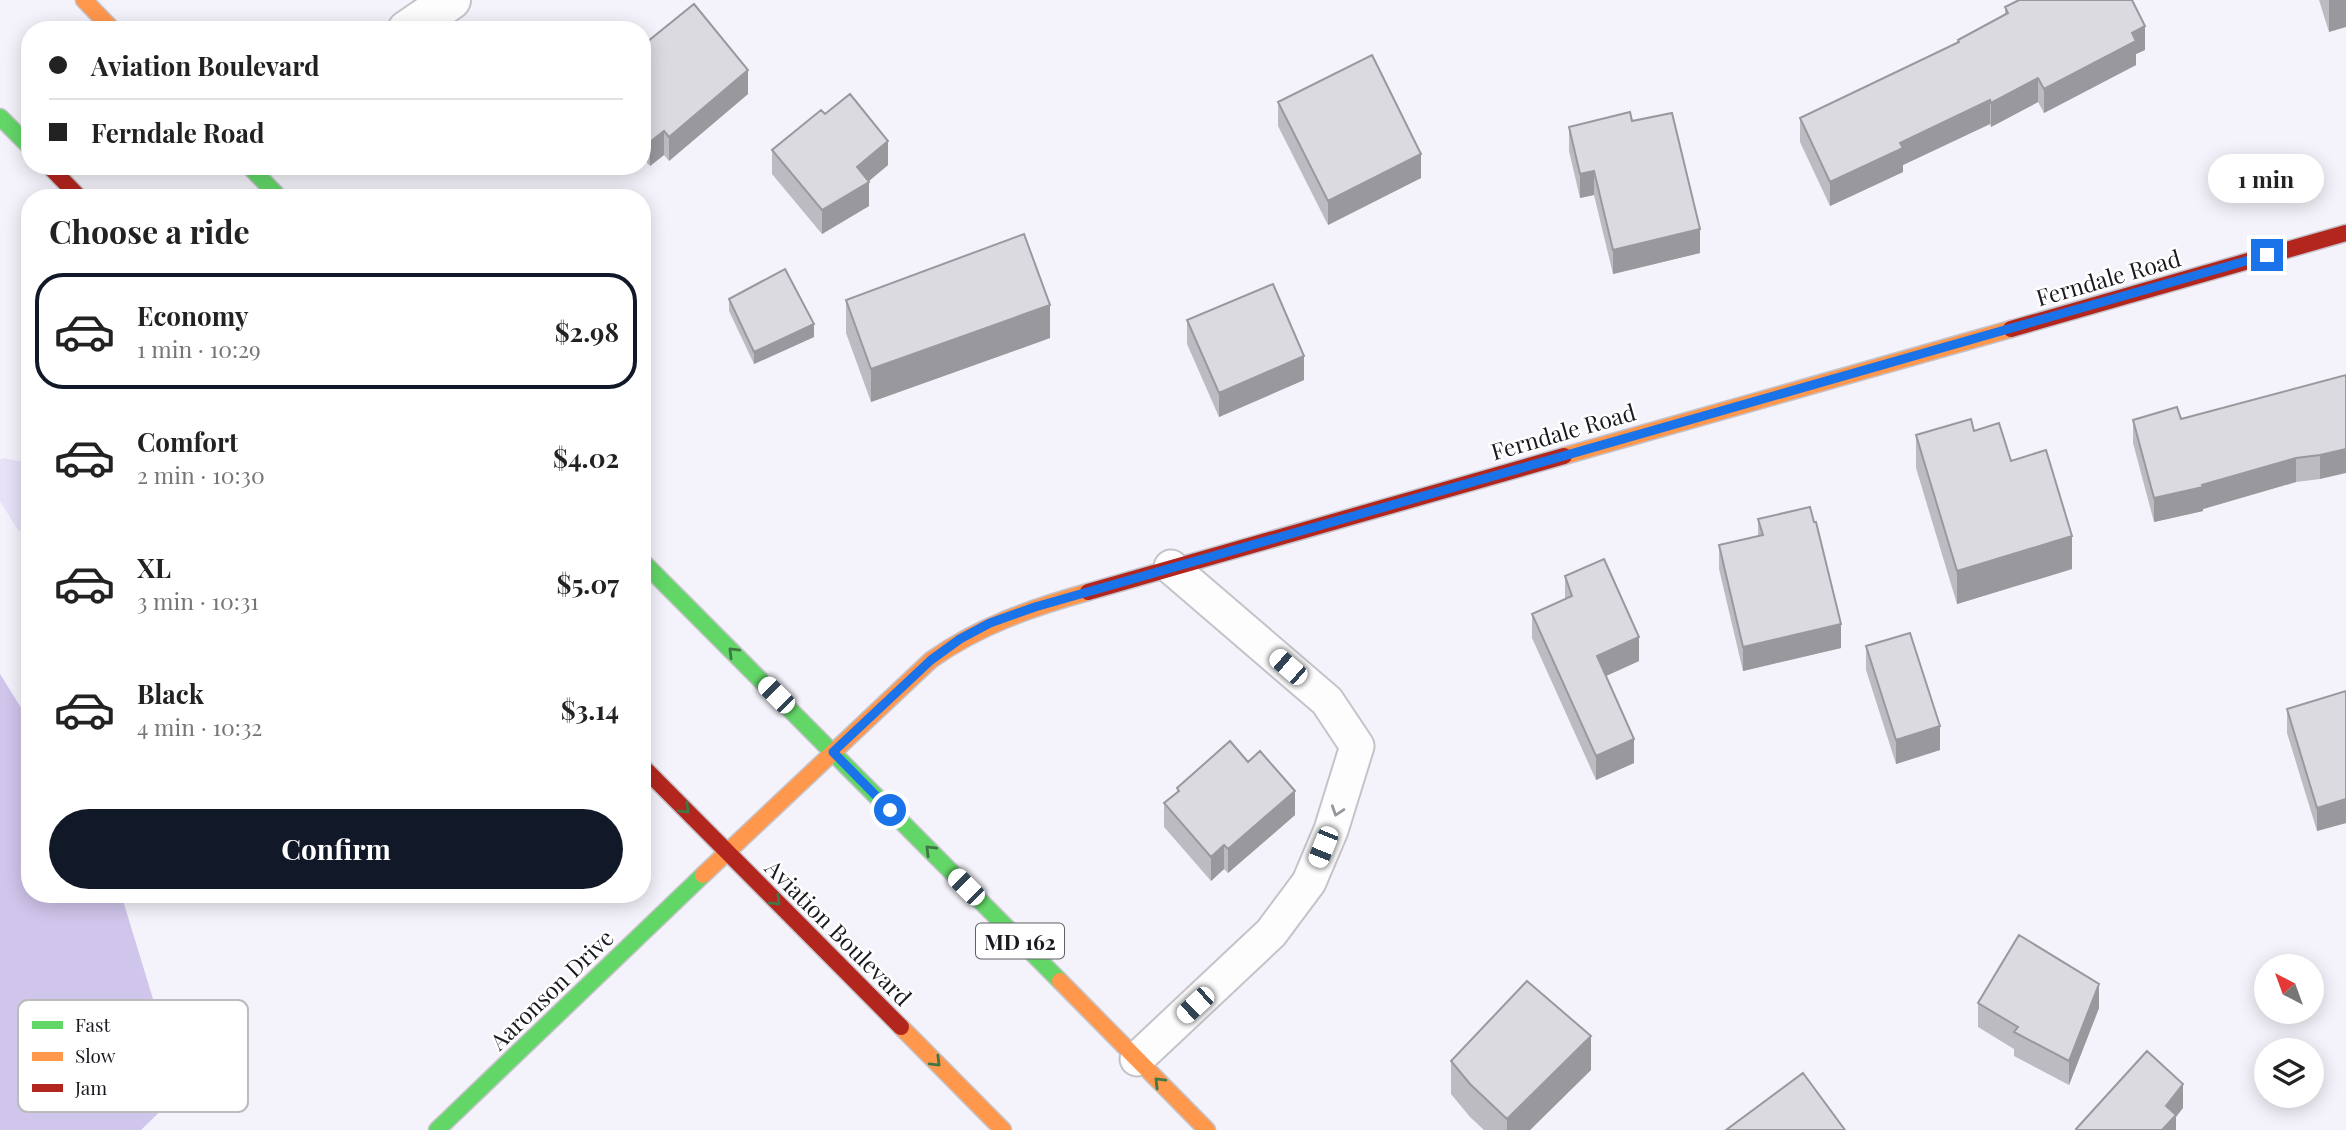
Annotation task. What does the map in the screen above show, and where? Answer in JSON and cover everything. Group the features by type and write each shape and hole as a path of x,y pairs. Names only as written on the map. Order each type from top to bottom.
{"street":[{"path":"84,0 104,21"},
{"path":"420,21 451,0"},
{"path":"0,117 21,138"},
{"path":"58,175 71,189"},
{"path":"257,175 271,189"},
{"name":"Ferndale Road","path":"833,752 931,660 960,639 990,623 1035,607 2346,233"},
{"name":"MD 162","path":"651,570 1208,1130"},
{"name":"Aaronson Drive","path":"437,1130 833,752"},
{"name":"Aviation Boulevard","path":"651,775 1003,1130"}],"lane":[{"path":"1137,1059 1271,933 1309,882 1331,830 1357,746 1327,701 1171,567"}],"shaded area":[{"path":"3,458 21,462 21,531 0,501 0,460"},
{"path":"0,674 21,708 21,903 124,903 153,1000 18,1000 18,1112 159,1112 141,1130 0,1130"}],"building":[{"path":"2019,0 2132,0 2145,26 2132,33 2136,41 2044,89 2038,78 1991,103 1990,100 1900,143 1903,148 1830,182 1800,118 1959,42 1958,40 2008,13 2005,7"},
{"path":"694,4 748,70 669,137 664,131 651,141 651,39"},
{"path":"1372,55 1421,154 1328,201 1278,102"},
{"path":"850,94 888,141 857,167 869,182 822,210 772,150 821,110 825,114"},
{"path":"1630,112 1632,121 1672,113 1700,229 1613,250 1594,171 1580,174 1569,127"},
{"path":"1024,234 1050,305 871,369 846,300"},
{"path":"785,269 814,324 754,352 729,299"},
{"path":"1273,284 1304,356 1219,393 1187,320"},
{"path":"2346,375 2346,449 2296,458 2202,485 2203,487 2154,498 2133,420 2177,407 2181,419"},
{"path":"1971,419 1974,431 1999,423 2011,461 2046,450 2072,536 1957,571 1916,435"},
{"path":"1810,507 1841,624 1743,647 1719,545 1763,535 1758,519"},
{"path":"1604,559 1639,637 1597,656 1634,739 1596,756 1532,614 1572,596 1565,576"},
{"path":"1910,633 1940,726 1896,740 1866,646"},
{"path":"2346,691 2346,799 2317,808 2287,709"},
{"path":"1230,741 1248,762 1260,751 1295,791 1228,849 1224,845 1211,857 1164,803"},
{"path":"2019,935 2099,984 2069,1061 2014,1032 2018,1027 1978,1003"},
{"path":"1527,981 1591,1036 1507,1119 1470,1084 1451,1061"},
{"path":"2147,1051 2183,1084 2166,1106 2176,1115 2162,1130 2077,1130 2076,1129"},
{"path":"1803,1073 1845,1130 1726,1130"}],"traffic: fast":[{"path":"0,117 21,138"},
{"path":"258,175 271,189"},
{"path":"651,570 1060,981"},
{"path":"437,1130 703,875"}],"traffic: slow":[{"path":"84,0 104,21"},
{"path":"1564,456 2011,329"},
{"path":"703,875 931,660 968,637 1006,619 1088,592"},
{"path":"1060,981 1207,1130"},
{"path":"901,1027 1003,1130"}],"traffic: jam":[{"path":"58,175 71,189"},
{"path":"2011,329 2346,233"},
{"path":"1088,592 1564,456"},
{"path":"651,775 901,1027"}],"route":[{"path":"890,810 833,752 931,660 960,639 990,623 1035,607 1316,525 2267,255"}]}
